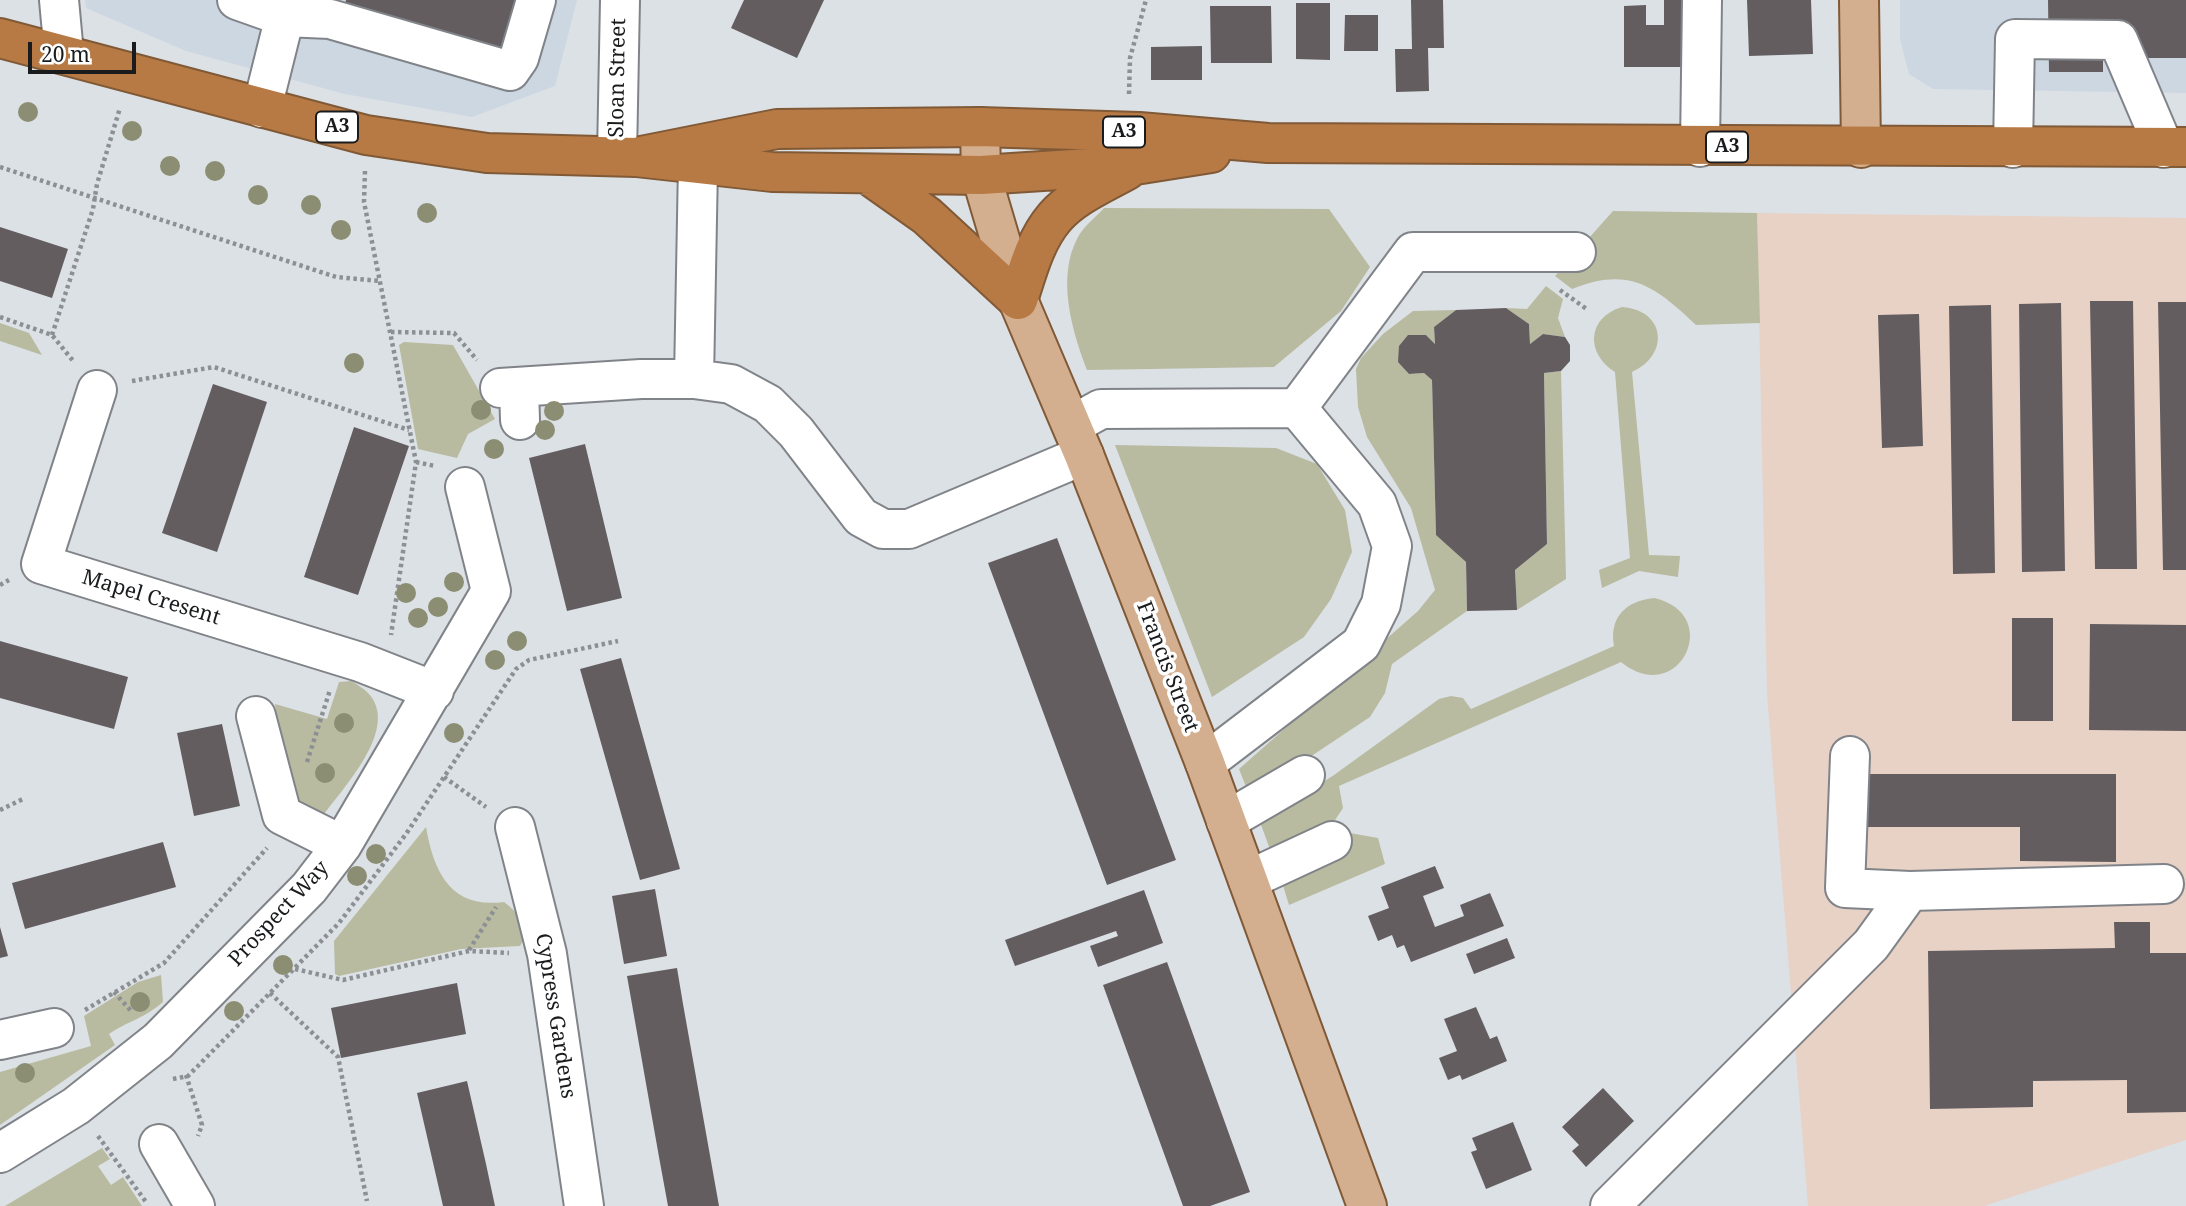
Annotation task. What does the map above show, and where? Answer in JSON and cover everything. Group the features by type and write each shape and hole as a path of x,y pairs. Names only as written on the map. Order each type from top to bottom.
{"highway":[{"name":"A3","path":"0,38 366,135 487,153 626,156 772,172 981,175 1135,165 1268,143"},
{"name":"A3","path":"626,156 778,130 979,127 1139,132 1268,143 1861,148 2175,147"},
{"path":"869,175 927,216 1018,300 1035,249 1055,216 1086,193 1135,165"}],"main road":[{"path":"1859,0 1861,148"},
{"name":"Francis Street","path":"979,127 981,175 1018,300 1078,440 1205,763 1367,1206"}],"street":[{"path":"60,0 64,54"},
{"path":"237,0 287,8 330,19 510,71 519,58 536,0"},
{"name":"Sloan Street","path":"620,0 626,156"},
{"path":"1700,147 1702,0"},
{"path":"262,108 287,8"},
{"path":"2013,148 2015,39 2118,40 2175,147"},
{"path":"694,379 698,165"},
{"path":"1297,408 1413,252 1576,251"},
{"path":"513,398 694,379 731,384 768,404 796,432 861,517 883,529 909,529 1078,440 1101,409 1297,408"},
{"name":"Mapel Cresent","path":"97,390 41,564 341,657 434,691"},
{"path":"1205,763 1361,644 1381,604 1392,546 1377,504 1297,408"},
{"name":"Prospect Way","path":"0,1153 76,1105 158,1041 309,888 342,845 491,591 465,487"},
{"path":"256,716 282,815 342,845"},
{"path":"1850,756 1845,888 1910,891 2164,884"},
{"path":"1226,821 1305,775"},
{"name":"Cypress Gardens","path":"516,827 547,954 584,1206"},
{"path":"1248,880 1332,841"},
{"path":"1610,1206 1871,945 1910,891"},
{"path":"0,1040 54,1028"},
{"path":"159,1144 195,1206"}],"path":[{"path":"1129,94 1130,58 1146,0"},
{"path":"52,335 131,72"},
{"path":"366,135 363,202 416,462 386,672"},
{"path":"0,167 336,277 380,281"},
{"path":"1566,294 1588,310"},
{"path":"0,317 52,335 97,390 156,375 214,367 409,430"},
{"path":"391,332 454,333 513,398"},
{"path":"54,1028 164,963 280,835 289,818 341,657"},
{"path":"444,777 516,827"},
{"path":"0,810 25,798"},
{"path":"294,968 343,980 468,951 547,954"},
{"path":"270,993 338,1057 368,1201"},
{"path":"76,1105 149,1206"}],"shaded area":[{"path":"85,0 577,0 555,86 472,117 345,94 186,51 86,8"},
{"path":"1900,0 2186,0 2186,93 1933,89 1909,74 1900,39"},
{"path":"1757,213 2186,218 2186,1140 1984,1206 1808,1206 1767,694"}],"green space":[{"path":"1104,208 1329,209 1370,267 1341,311 1274,367 1087,370 1072,321 1067,286 1068,269 1078,237"},
{"path":"1613,211 1757,213 1760,323 1696,325 1654,290 1640,284 1610,279 1572,289 1555,276"},
{"path":"1546,286 1563,299 1558,318 1565,337 1543,334 1530,344 1529,324 1506,308 1527,309"},
{"path":"1622,307 1637,310 1647,316 1655,324 1658,334 1653,355 1632,372 1649,555 1680,556 1678,577 1639,571 1602,588 1599,570 1630,558 1615,372 1599,356 1594,337 1602,319"},
{"path":"1456,310 1434,327 1435,344 1426,335 1398,361 1409,374 1424,373 1432,380 1436,534 1466,562 1467,611 1392,664 1385,693 1370,717 1250,797 1239,769 1418,611 1435,590 1411,508 1367,437 1358,407 1356,369 1361,358 1383,334 1413,311"},
{"path":"0,323 29,333 42,355 0,341"},
{"path":"404,342 453,345 495,419 468,434 457,458 418,449 399,345"},
{"path":"1561,371 1566,579 1517,610 1515,570 1547,544 1544,373"},
{"path":"1115,445 1276,448 1317,464 1345,510 1352,552 1331,599 1304,637 1212,697"},
{"path":"1654,598 1675,607 1687,621 1690,638 1686,654 1676,667 1661,674 1642,673 1621,662 1339,786 1343,808 1335,820 1272,855 1260,822 1334,775 1439,699 1451,696 1463,698 1471,709 1614,646 1614,627 1622,612 1635,603"},
{"path":"352,681 369,694 377,708 378,724 365,758 322,817 300,810 289,794 275,704 327,719 339,682"},
{"path":"426,827 434,859 448,884 471,900 504,902 509,906 518,916 523,928 520,946 461,949 339,976 335,974 334,941"},
{"path":"1350,833 1378,838 1385,864 1289,905 1277,866 1330,837"},
{"path":"161,975 163,1002 109,1034 115,1045 0,1125 0,1072 91,1046 84,1016 138,982"},
{"path":"102,1148 110,1159 98,1166 111,1185 123,1177 142,1206 5,1206"}],"building":[{"path":"346,0 519,0 502,58 343,12"},
{"path":"744,0 824,0 797,58 731,28"},
{"path":"1411,0 1443,0 1444,48 1428,48 1429,91 1396,92 1395,49 1412,49"},
{"path":"1664,0 1684,0 1685,67 1624,67 1624,6 1646,5 1646,25 1664,25"},
{"path":"1747,0 1811,0 1813,54 1749,56"},
{"path":"2048,0 2186,0 2186,58 2103,58 2103,72 2049,72"},
{"path":"1296,3 1330,3 1330,60 1296,59"},
{"path":"1210,6 1271,6 1272,63 1211,63"},
{"path":"1345,15 1378,15 1378,51 1344,51"},
{"path":"1202,46 1202,80 1151,80 1151,47"},
{"path":"0,227 68,249 52,298 0,281"},
{"path":"2090,301 2133,301 2137,569 2095,569"},
{"path":"2158,302 2186,302 2186,570 2163,570"},
{"path":"2061,303 2065,571 2022,572 2019,304"},
{"path":"1991,305 1995,573 1953,574 1949,306"},
{"path":"1506,308 1529,324 1530,344 1543,334 1565,337 1570,345 1570,361 1561,371 1544,373 1547,544 1515,570 1517,610 1467,611 1466,562 1436,535 1432,380 1424,373 1409,374 1398,362 1399,346 1408,335 1426,335 1435,344 1434,327 1456,310"},
{"path":"1919,314 1923,446 1882,448 1878,315"},
{"path":"213,384 267,402 217,552 162,533"},
{"path":"354,427 409,446 358,595 304,577"},
{"path":"585,444 622,598 567,611 529,458"},
{"path":"1057,538 1176,860 1107,885 988,563"},
{"path":"2012,618 2053,618 2053,721 2012,721"},
{"path":"2090,624 2186,625 2186,731 2089,730"},
{"path":"0,641 128,677 114,729 0,698"},
{"path":"621,658 680,869 640,880 580,669"},
{"path":"222,724 240,806 194,816 177,733"},
{"path":"1867,774 2116,774 2116,862 2020,861 2020,827 1867,827"},
{"path":"163,842 176,887 25,929 12,883"},
{"path":"1435,866 1444,888 1423,896 1435,927 1464,916 1460,905 1490,893 1504,926 1411,962 1404,945 1397,948 1392,935 1378,941 1368,916 1389,908 1381,887"},
{"path":"655,889 667,956 624,964 612,896"},
{"path":"1144,890 1163,943 1098,967 1090,946 1118,936 1116,931 1015,966 1005,940"},
{"path":"2114,922 2150,922 2150,953 2186,953 2186,1112 2127,1113 2127,1080 2033,1081 2033,1107 1930,1109 1928,951 2115,948"},
{"path":"0,927 8,956 0,958"},
{"path":"1507,938 1515,958 1474,974 1466,954"},
{"path":"1167,962 1250,1192 1210,1206 1183,1206 1103,985"},
{"path":"677,968 719,1206 668,1206 627,976"},
{"path":"457,983 466,1034 341,1058 331,1008"},
{"path":"1476,1007 1490,1039 1497,1036 1507,1061 1462,1080 1460,1075 1448,1080 1439,1058 1457,1051 1444,1019"},
{"path":"467,1081 495,1206 443,1206 417,1093"},
{"path":"1603,1088 1634,1121 1586,1167 1572,1151 1579,1145 1562,1127"},
{"path":"1513,1122 1532,1170 1486,1189 1471,1152 1477,1150 1472,1138"}]}
